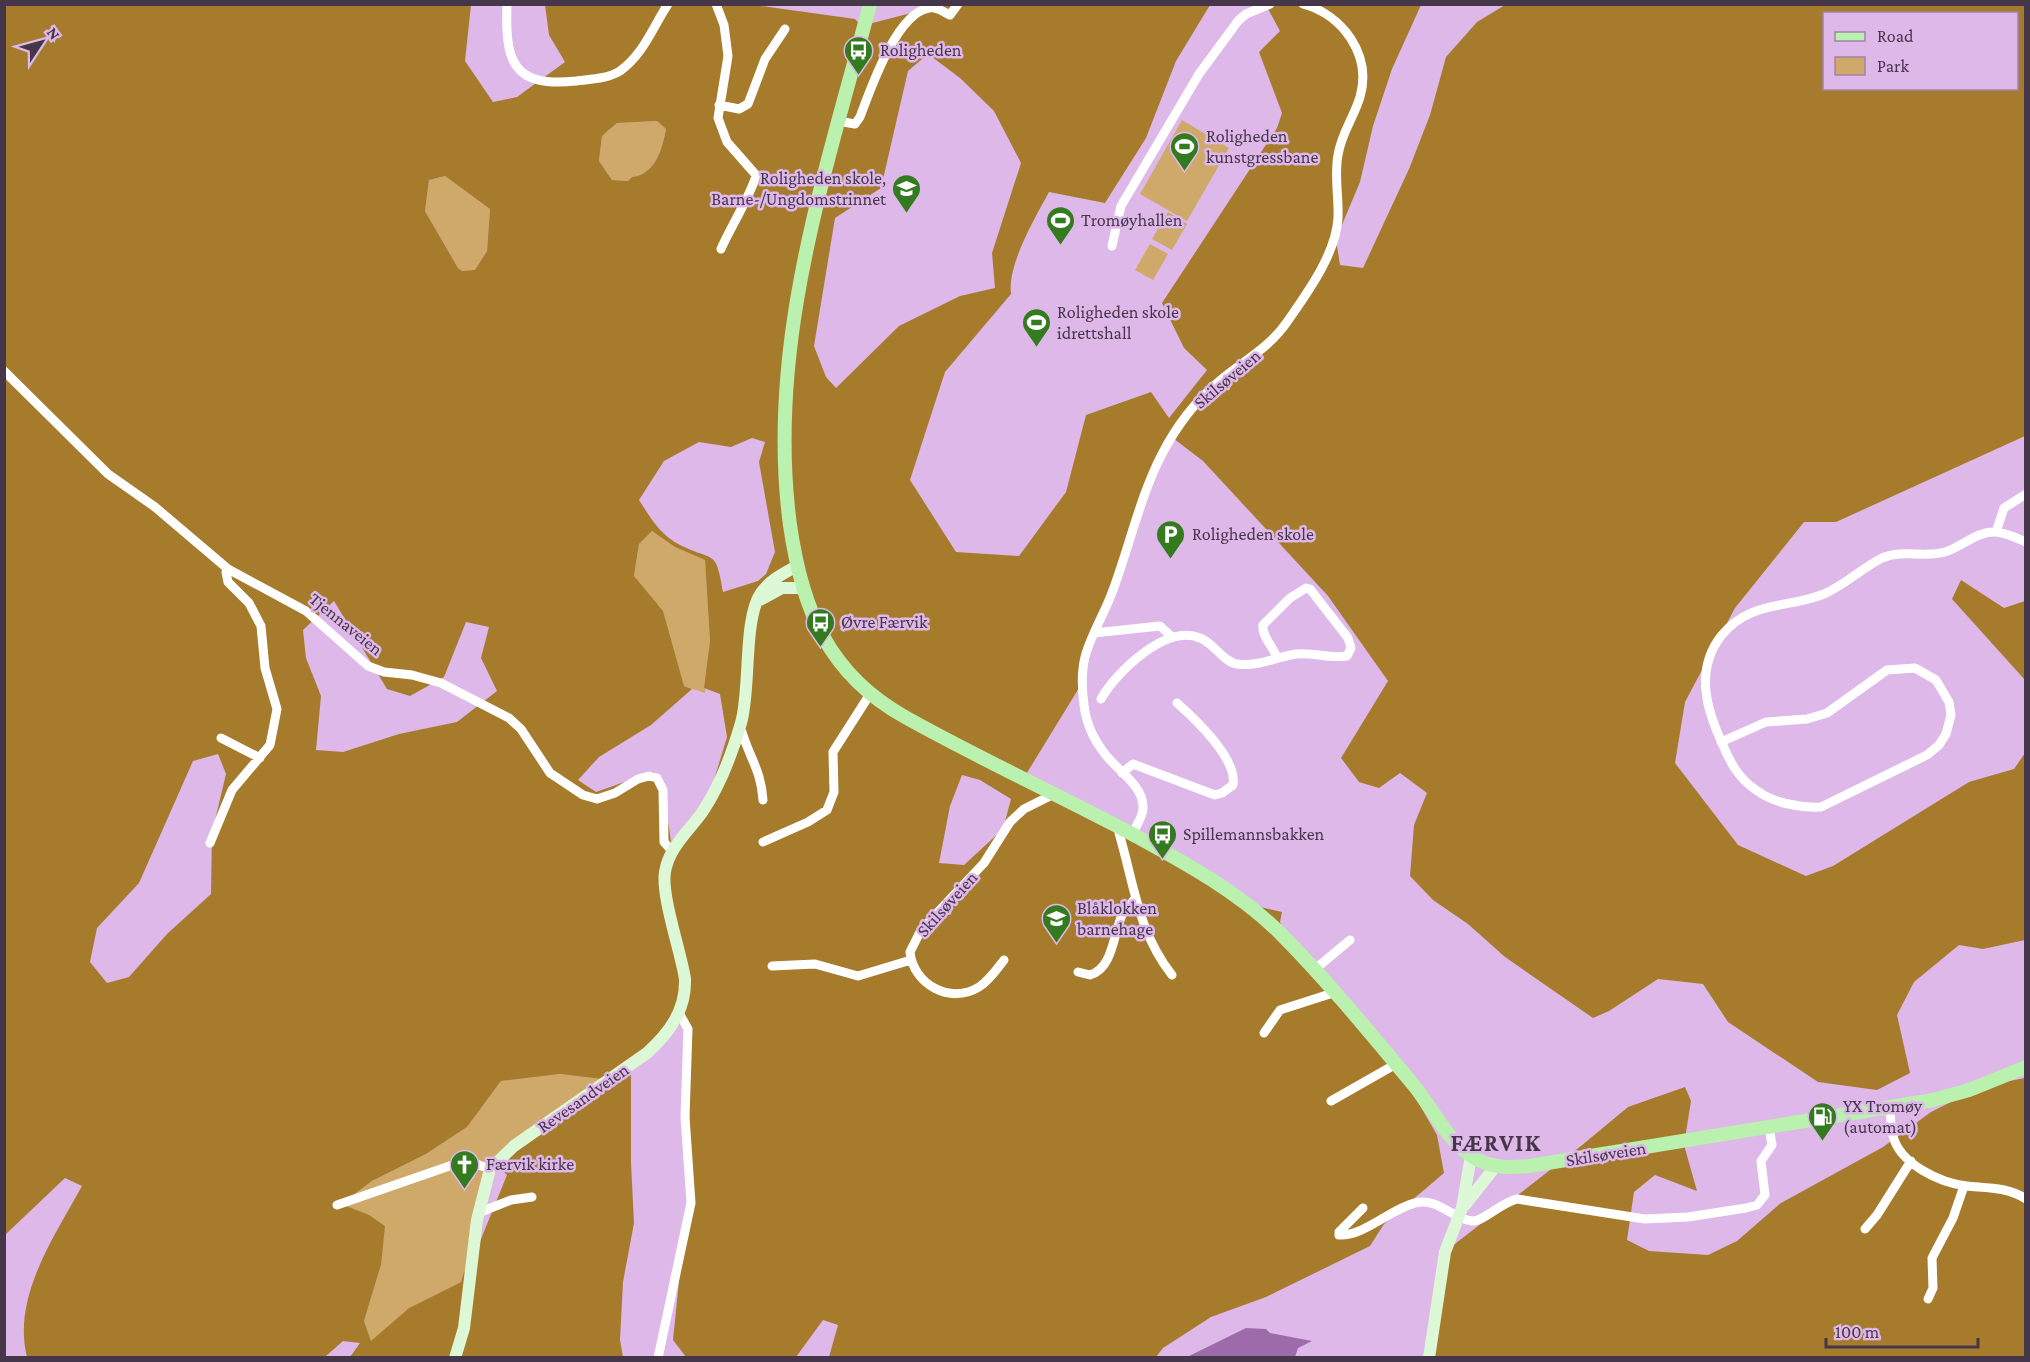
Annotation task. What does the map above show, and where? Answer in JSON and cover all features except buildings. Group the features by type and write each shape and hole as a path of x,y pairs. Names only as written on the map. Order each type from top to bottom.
{"main road":[{"name":"Skilsøveien","path":"870,4 809,239 787,357 785,468 797,566 814,622 830,649 852,678 870,694 903,716 1126,831 1219,884 1251,907 1314,970 1396,1065 1471,1161 1492,1170 1890,1108 1969,1090 2025,1067"},
{"name":"Revesandveien","path":"454,1358 464,1328 478,1213 490,1170 514,1146 647,1053 663,1039 679,1013 686,994 686,979 664,875 672,850 716,789 739,730 746,698 751,632 757,603 766,587 797,566"},
{"path":"757,603 782,588 802,588"},
{"path":"1429,1358 1445,1252 1461,1212 1471,1161"},
{"path":"1461,1212 1492,1170"}],"street":[{"path":"507,4 510,54 519,71 537,80 567,82 603,78 620,70 635,59 668,4"},
{"path":"716,4 724,25 728,56 718,118 727,142 756,175 755,184 721,249"},
{"path":"838,121 855,124 860,117 881,60 914,16 926,8 936,7 950,15 958,4"},
{"path":"1112,246 1121,206 1199,74 1238,21 1246,14 1270,4"},
{"name":"Skilsøveien","path":"1126,831 1143,807 1137,789 1096,742 1084,709 1082,676 1085,657 1110,598 1151,480 1173,434 1184,416 1215,384 1257,355 1281,330 1320,267 1333,240 1338,218 1335,182 1338,153 1360,95 1362,71 1356,48 1342,27 1319,10 1303,4"},
{"path":"719,105 739,109 748,104 765,59 785,29"},
{"name":"Tjennaveien","path":"4,371 88,457 177,524 228,568 306,611 368,666 384,672 412,675 441,683 508,718 521,729 550,773 583,795 597,799 615,793 638,779 649,776 657,778 663,790 664,842 672,850"},
{"path":"1996,532 2004,508 2025,494"},
{"path":"1721,742 1766,722 1807,720 1827,714 1880,673 1893,668 1915,668 1930,675 1942,687 1951,709 1946,734 1934,751 1821,807 1794,804 1761,794 1739,776 1721,742 1706,702 1706,672 1717,642 1739,620 1765,606 1824,594 1889,555 1905,552 1938,553 1974,537 1996,532 2025,542"},
{"path":"210,843 232,790 270,745 277,709 265,668 261,626 249,603 228,582 226,572 228,568"},
{"path":"1101,699 1109,686 1124,670 1172,637 1198,637 1233,663 1240,665 1314,654 1347,656 1351,643 1318,597 1306,588 1290,598 1263,625 1263,633 1277,658"},
{"path":"1094,633 1160,627 1172,637"},
{"path":"763,842 808,822 827,810 834,792 833,752 870,694"},
{"path":"1122,773 1133,764 1140,765 1171,780 1215,795 1222,793 1233,784 1233,772 1207,731 1177,703"},
{"path":"739,730 742,732 748,752 762,777 764,800"},
{"path":"221,738 260,758"},
{"name":"Skilsøveien","path":"1004,960 979,987 960,995 938,990 926,983 916,973 910,952 921,930 984,863 1010,822 1024,809 1054,794"},
{"path":"1126,831 1119,832 1147,937 1156,954 1172,975"},
{"path":"1078,972 1090,975 1100,970 1113,945 1124,913 1135,898"},
{"path":"1314,970 1350,940"},
{"path":"772,966 815,964 858,976 911,960"},
{"path":"1264,1033 1280,1010 1333,993"},
{"path":"658,1358 691,1203 685,1117 688,1029 679,1013"},
{"path":"1331,1101 1396,1065"},
{"path":"1890,1108 1893,1137 1899,1150 1931,1175 1964,1186 2013,1192 2025,1199"},
{"path":"1363,1208 1339,1232 1339,1236 1354,1232 1418,1202 1431,1203 1461,1212 1472,1221 1480,1220 1501,1204 1517,1199 1646,1218 1689,1217 1746,1208 1757,1204 1765,1195 1761,1161 1772,1145 1769,1127"},
{"path":"1865,1229 1911,1161"},
{"path":"337,1205 461,1162 471,1162 490,1170"},
{"path":"1928,1299 1933,1288 1932,1258 1953,1218 1964,1186"},
{"path":"478,1213 511,1200 532,1197"}],"green space":[{"name":"Roligheden kunstgressbane","path":"1182,120 1229,148 1187,221 1140,194"},
{"path":"657,121 666,129 660,152 652,166 628,181 612,180 599,161 602,136 617,123"},
{"path":"445,176 490,209 487,251 475,271 462,271 458,268 425,211 429,180"},
{"path":"1168,212 1187,224 1172,250 1152,239"},
{"path":"1150,244 1168,254 1153,280 1135,270"},
{"path":"652,531 675,547 705,560 710,641 705,693 684,686 677,663 634,576 639,544"},
{"path":"560,1074 611,1080 512,1145 480,1187 470,1226 477,1244 461,1282 409,1308 371,1342 364,1321 381,1265 340,1204 372,1181 426,1154 467,1127 501,1081"}],"shaded area":[{"path":"5,5 471,5 465,61 493,102 517,97 565,62 549,35 545,5 754,5 855,19 861,26 911,13 925,5 1210,5 1176,61 1146,138 1105,203 1049,192 1030,228 1013,269 1011,294 945,372 910,480 956,552 1019,556 1066,492 1086,415 1151,392 1169,418 1207,370 1184,348 1162,303 1277,128 1282,113 1259,52 1280,31 1266,5 1421,5 1392,69 1373,126 1360,182 1336,239 1340,265 1363,268 1409,169 1430,115 1446,57 1477,22 1505,5 2025,5 2025,436 1836,522 1804,522 1735,608 1685,702 1675,763 1738,845 1806,876 1833,866 1969,782 2014,769 2025,753 2025,940 1983,949 1959,945 1914,982 1897,1015 1910,1073 1877,1090 1818,1082 1728,1022 1703,984 1658,979 1609,1011 1593,1018 1505,957 1468,924 1433,900 1410,876 1414,825 1427,793 1400,773 1379,788 1359,782 1341,758 1388,681 1328,596 1203,461 1169,435 1092,636 1079,688 1025,776 1251,905 1282,912 1280,922 1291,948 1407,1083 1437,1135 1444,1173 1384,1224 1370,1246 1266,1297 1211,1317 1163,1348 1156,1357 829,1357 838,1325 823,1320 796,1357 686,1357 673,1340 691,1164 686,1018 631,1071 631,1163 634,1223 623,1282 620,1340 623,1357 350,1357 360,1343 343,1341 325,1357 27,1357 24,1335 25,1312 30,1290 48,1247 82,1186 65,1178 5,1235","holes":["928,54 960,78 994,111 1021,163 992,253 995,288 960,296 899,326 836,388 826,377 814,346 835,218 881,188 908,71","657,121 666,129 660,152 652,166 628,181 612,180 599,161 602,136 617,123","445,176 490,209 487,251 475,270 462,271 458,268 425,211 429,180","752,438 765,442 759,462 775,552 766,574 758,581 723,592 718,568 712,558 667,537 656,526 639,500 664,461 699,442 731,447","652,531 675,547 705,560 710,641 704,688 720,694 727,737 710,793 671,842 663,786 653,772 596,792 578,780 599,757 651,725 692,689 684,686 663,611 634,576 639,544","334,601 387,689 410,696 444,677 466,622 489,627 481,658 497,691 457,722 399,734 343,752 316,750 321,696 306,658 303,630","218,754 226,774 212,833 211,894 167,934 129,977 107,983 90,962 97,928 139,883 193,761","962,775 980,780 1011,799 1003,829 964,865 939,863 950,806","560,1074 610,1080 509,1156 500,1168 507,1175 468,1271 464,1272 461,1282 409,1308 371,1341 364,1321 381,1265 385,1226 369,1215 341,1204 372,1181 426,1154 467,1127 501,1081"]},
{"path":"1961,580 2004,608 2025,601 2025,680 1952,599"},
{"path":"2025,1078 2025,1357 1429,1358 1442,1254 1628,1107 1685,1087 1691,1101 1684,1145 1697,1191 1655,1175 1634,1192 1627,1240 1649,1251 1708,1255 1737,1241 1781,1203 1883,1147 1931,1112 1983,1086"},
{"path":"1246,1328 1266,1329 1270,1333 1312,1341 1298,1348 1295,1357 1187,1357"}],"place":[{"name":"Roligheden","path":"859,76"},
{"name":"Roligheden kunstgressbane","path":"1185,172"},
{"name":"Roligheden skole, Barne-/Ungdomstrinnet","path":"907,214"},
{"name":"Tromøyhallen","path":"1060,246"},
{"name":"Roligheden skole idrettshall","path":"1036,348"},
{"name":"Roligheden skole","path":"1171,560"},
{"name":"Øvre Færvik","path":"820,648"},
{"name":"Spillemannsbakken","path":"1162,860"},
{"name":"Blåklokken barnehage","path":"1056,944"},
{"name":"YX Tromøy (automat)","path":"1822,1142"},
{"name":"Færvik kirke","path":"465,1190"}],"district":[{"name":"FÆRVIK","path":"1496,1142"}]}
